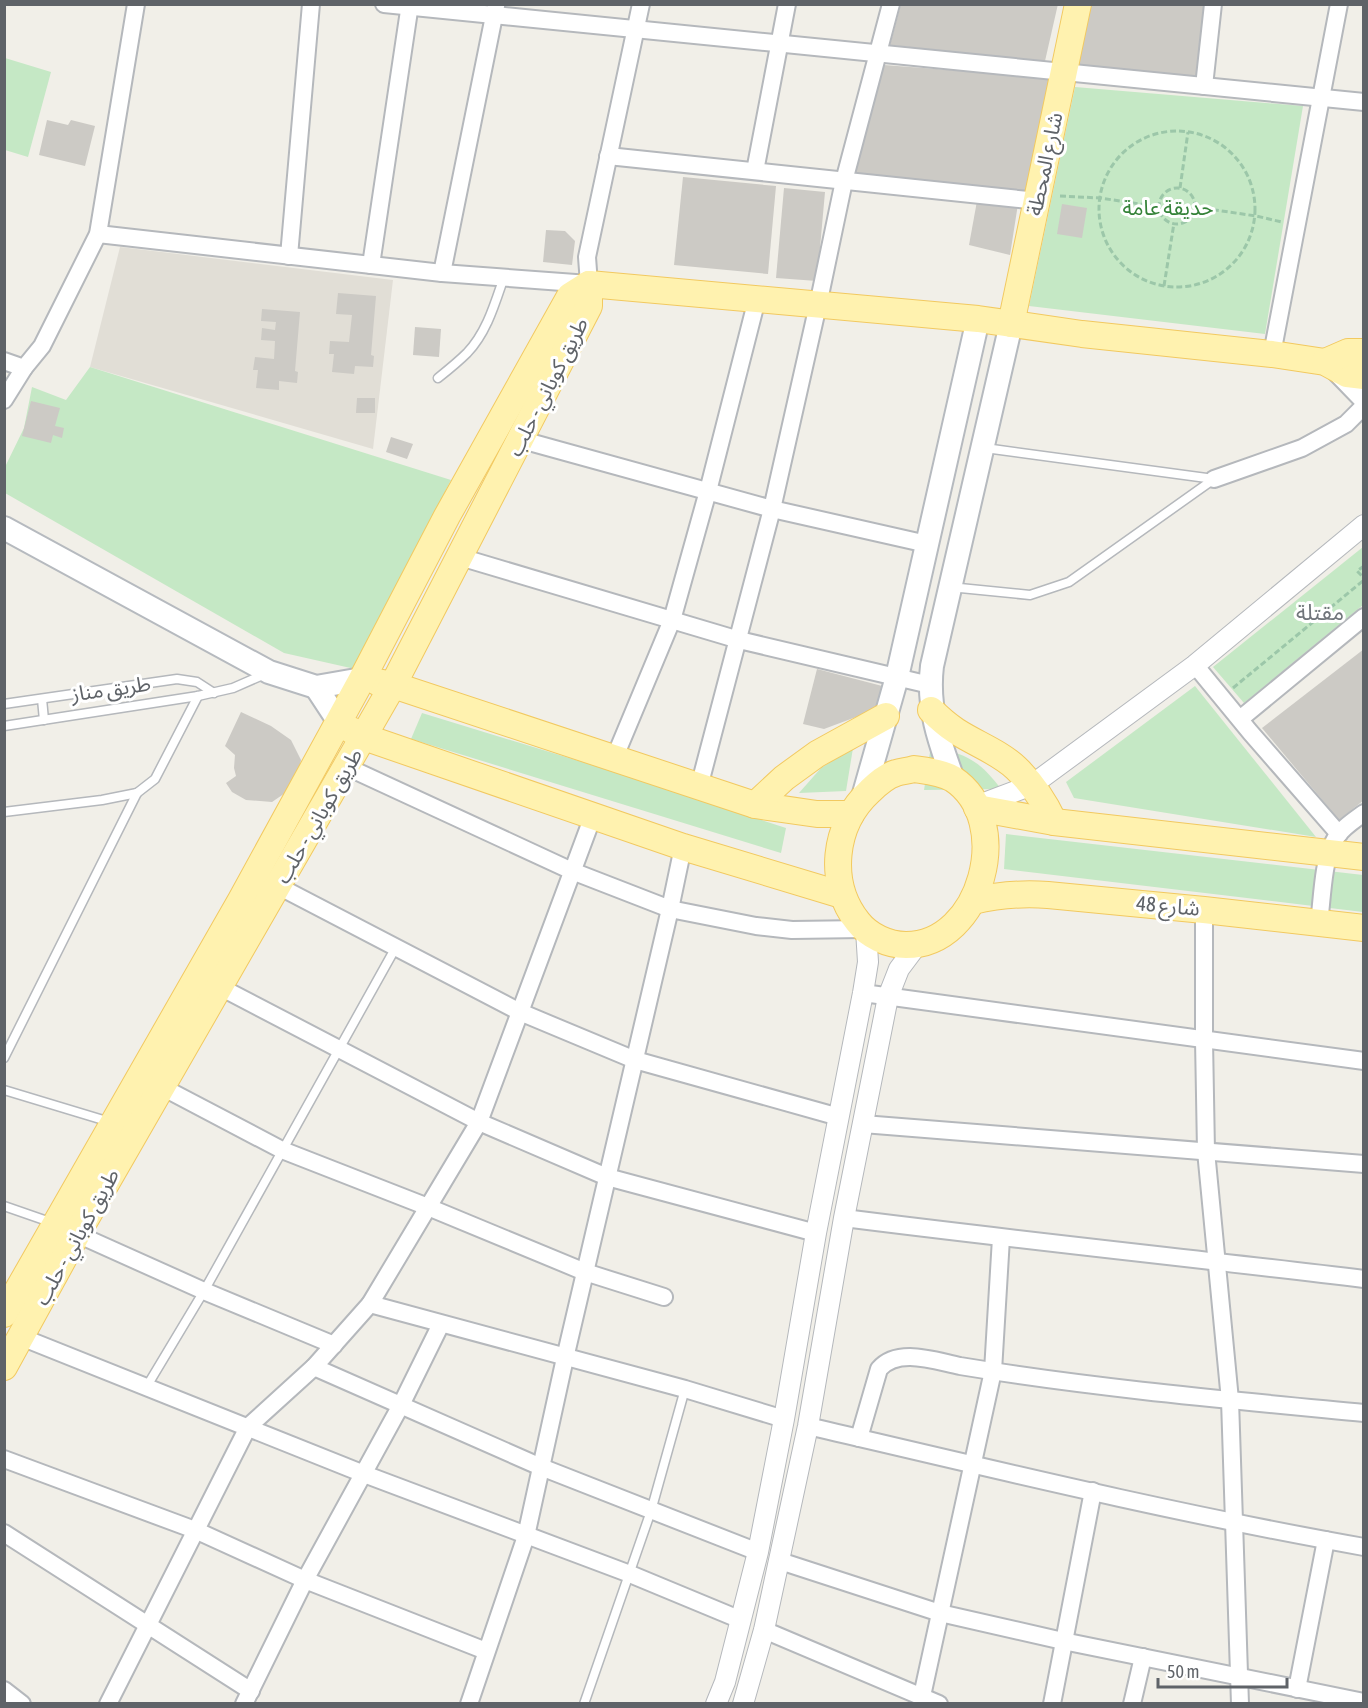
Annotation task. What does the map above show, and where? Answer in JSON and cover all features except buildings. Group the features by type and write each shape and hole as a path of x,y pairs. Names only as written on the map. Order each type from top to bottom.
{"main road":[{"name":"شارع المحطة","path":"1011,324 1078,4"},
{"path":"590,284 978,319 1082,334 1272,354 1325,362 1347,374 1364,376"},
{"name":"طريق كوباني - حلب","path":"4,1314 50,1258 162,1087 347,767 393,686 522,440 589,306 590,284"},
{"name":"طريق كوباني - حلب","path":"67,1229 113,1123 339,722 447,516 570,296 590,284"},
{"path":"4,528 269,672 316,687 362,679 393,686 755,805 817,814 857,806 878,783 895,773 914,769 933,771 953,779 976,807 983,826 984,864 980,883 973,901 950,929 935,939 917,945 898,945 880,939 865,930 852,914 842,896 838,875 838,854 842,833 857,806 897,677 978,319"},
{"path":"953,779 937,733 931,698 932,666 1011,324"},
{"path":"1325,362 1348,352 1364,352"},
{"path":"316,687 339,722 364,737 683,847 842,896"},
{"path":"931,698 957,732 1015,767 1032,785 1054,822"},
{"path":"755,805 784,778 817,754 886,716"},
{"path":"976,807 1054,822 1334,843 1364,857"},
{"name":"48 شارع","path":"973,901 1022,894 1204,909 1364,928"},
{"name":"طريق كوباني - حلب","path":"4,1367 21,1337 50,1258"}],"street":[{"path":"4,400 24,368 42,346 98,234 136,4"},
{"path":"289,256 311,4"},
{"path":"384,4 495,10 636,30 1364,102"},
{"path":"98,234 371,266 590,284 587,256 641,4"},
{"path":"755,171 788,4"},
{"path":"699,788 772,509 844,181 891,4"},
{"path":"1204,86 1213,4"},
{"path":"1272,354 1340,4"},
{"path":"371,266 410,6"},
{"path":"442,273 495,10"},
{"path":"608,156 1038,201"},
{"path":"614,759 672,620 708,492 757,299"},
{"path":"4,361 24,368"},
{"path":"1214,479 1302,448 1346,424 1364,404 1325,362"},
{"path":"522,440 772,509 927,544"},
{"path":"976,807 1032,785 1195,665 1364,525"},
{"path":"460,557 739,640 897,677 931,698"},
{"path":"1240,719 1364,617"},
{"path":"1195,665 1240,719 1334,843"},
{"path":"347,767 572,871 670,909 774,928 828,931 865,930 867,962 863,993 816,1233 784,1419 758,1552 725,1682 716,1704"},
{"path":"1319,923 1334,843 1364,813"},
{"path":"108,1704 248,1427 314,1367 370,1304 479,1122 593,816"},
{"path":"469,1704 526,1536 683,847"},
{"path":"278,886 519,1011 635,1060 839,1117"},
{"path":"1204,909 1206,1151 1230,1400 1240,1704"},
{"path":"743,1704 764,1630 808,1426 844,1218 888,998 898,969 917,945"},
{"path":"220,987 479,1122 608,1177 816,1233"},
{"path":"863,993 1364,1061"},
{"path":"162,1087 282,1150 585,1272 664,1297"},
{"path":"863,1124 1364,1164"},
{"path":"844,1218 1364,1279"},
{"path":"67,1229 204,1291 334,1345"},
{"path":"922,1696 993,1371 1001,1238"},
{"path":"370,1304 685,1389 784,1419"},
{"path":"4,1533 149,1625 248,1697 306,1580 401,1405 441,1324"},
{"path":"21,1337 364,1474 630,1574 741,1620"},
{"path":"859,1438 879,1369 886,1360 903,1356 993,1371 1230,1400 1364,1413"},
{"path":"314,1367 541,1467 758,1552"},
{"path":"808,1426 1234,1522 1364,1547"},
{"path":"4,1459 195,1530 306,1580 486,1651"},
{"path":"1052,1704 1093,1491"},
{"path":"1297,1689 1326,1540"},
{"path":"780,1561 940,1613 1063,1641 1364,1702"},
{"path":"764,1630 939,1704"},
{"path":"1132,1704 1143,1657"},
{"path":"4,1690 22,1704"}],"lane":[{"path":"438,378 476,342 493,311 504,276"},
{"path":"983,448 1214,479"},
{"path":"950,587 1030,596 1069,582 1214,479"},
{"name":"طريق مناز","path":"4,726 214,693 251,681 269,672"},
{"name":"طريق مناز","path":"4,704 177,679 197,682 214,693"},
{"path":"4,812 102,800 136,793 155,779 198,696"},
{"path":"42,699 44,720"},
{"path":"4,1059 136,793"},
{"path":"147,1386 204,1291 396,947"},
{"path":"4,1090 113,1123"},
{"path":"4,1206 67,1229"},
{"path":"584,1704 651,1511 685,1389"}],"path":[{"path":"1163,132 1188,132 1210,138 1230,152 1245,170 1254,192 1256,216 1249,241 1235,262 1228,268 1214,278 1190,286 1164,286 1141,279 1122,264 1108,245 1100,222 1100,198 1107,175 1121,155 1140,141 1163,132"},
{"path":"1180,188 1188,132"},
{"path":"1180,188 1190,192 1196,207 1188,221 1178,224 1163,218 1160,207 1159,202 1164,192 1180,188"},
{"path":"1038,201 1063,195 1160,207"},
{"path":"1196,207 1256,216 1297,226"},
{"path":"1164,286 1174,223"},
{"path":"1221,697 1364,579 1358,571 1364,566"}],"shaded area":[{"path":"120,247 393,280 373,449 90,367"}],"green space":[{"path":"5,58 51,72 28,157 5,150"},
{"name":"حديقة عامة","path":"1075,87 1303,106 1265,334 1029,306"},
{"path":"90,367 451,480 355,669 284,653 5,493 5,467 24,428 32,387 66,400"},
{"path":"1363,547 1363,605 1244,703 1213,667"},
{"path":"1195,686 1316,837 1074,798 1066,782"},
{"path":"422,713 615,772 786,828 781,853 411,739"},
{"path":"931,746 954,752 971,760 985,771 1001,789 924,790"},
{"path":"853,748 846,791 799,793 821,768"},
{"path":"1006,834 1363,875 1363,912 1004,869"}],"district":[{"name":"مقتلة","path":"1320,612"}]}
